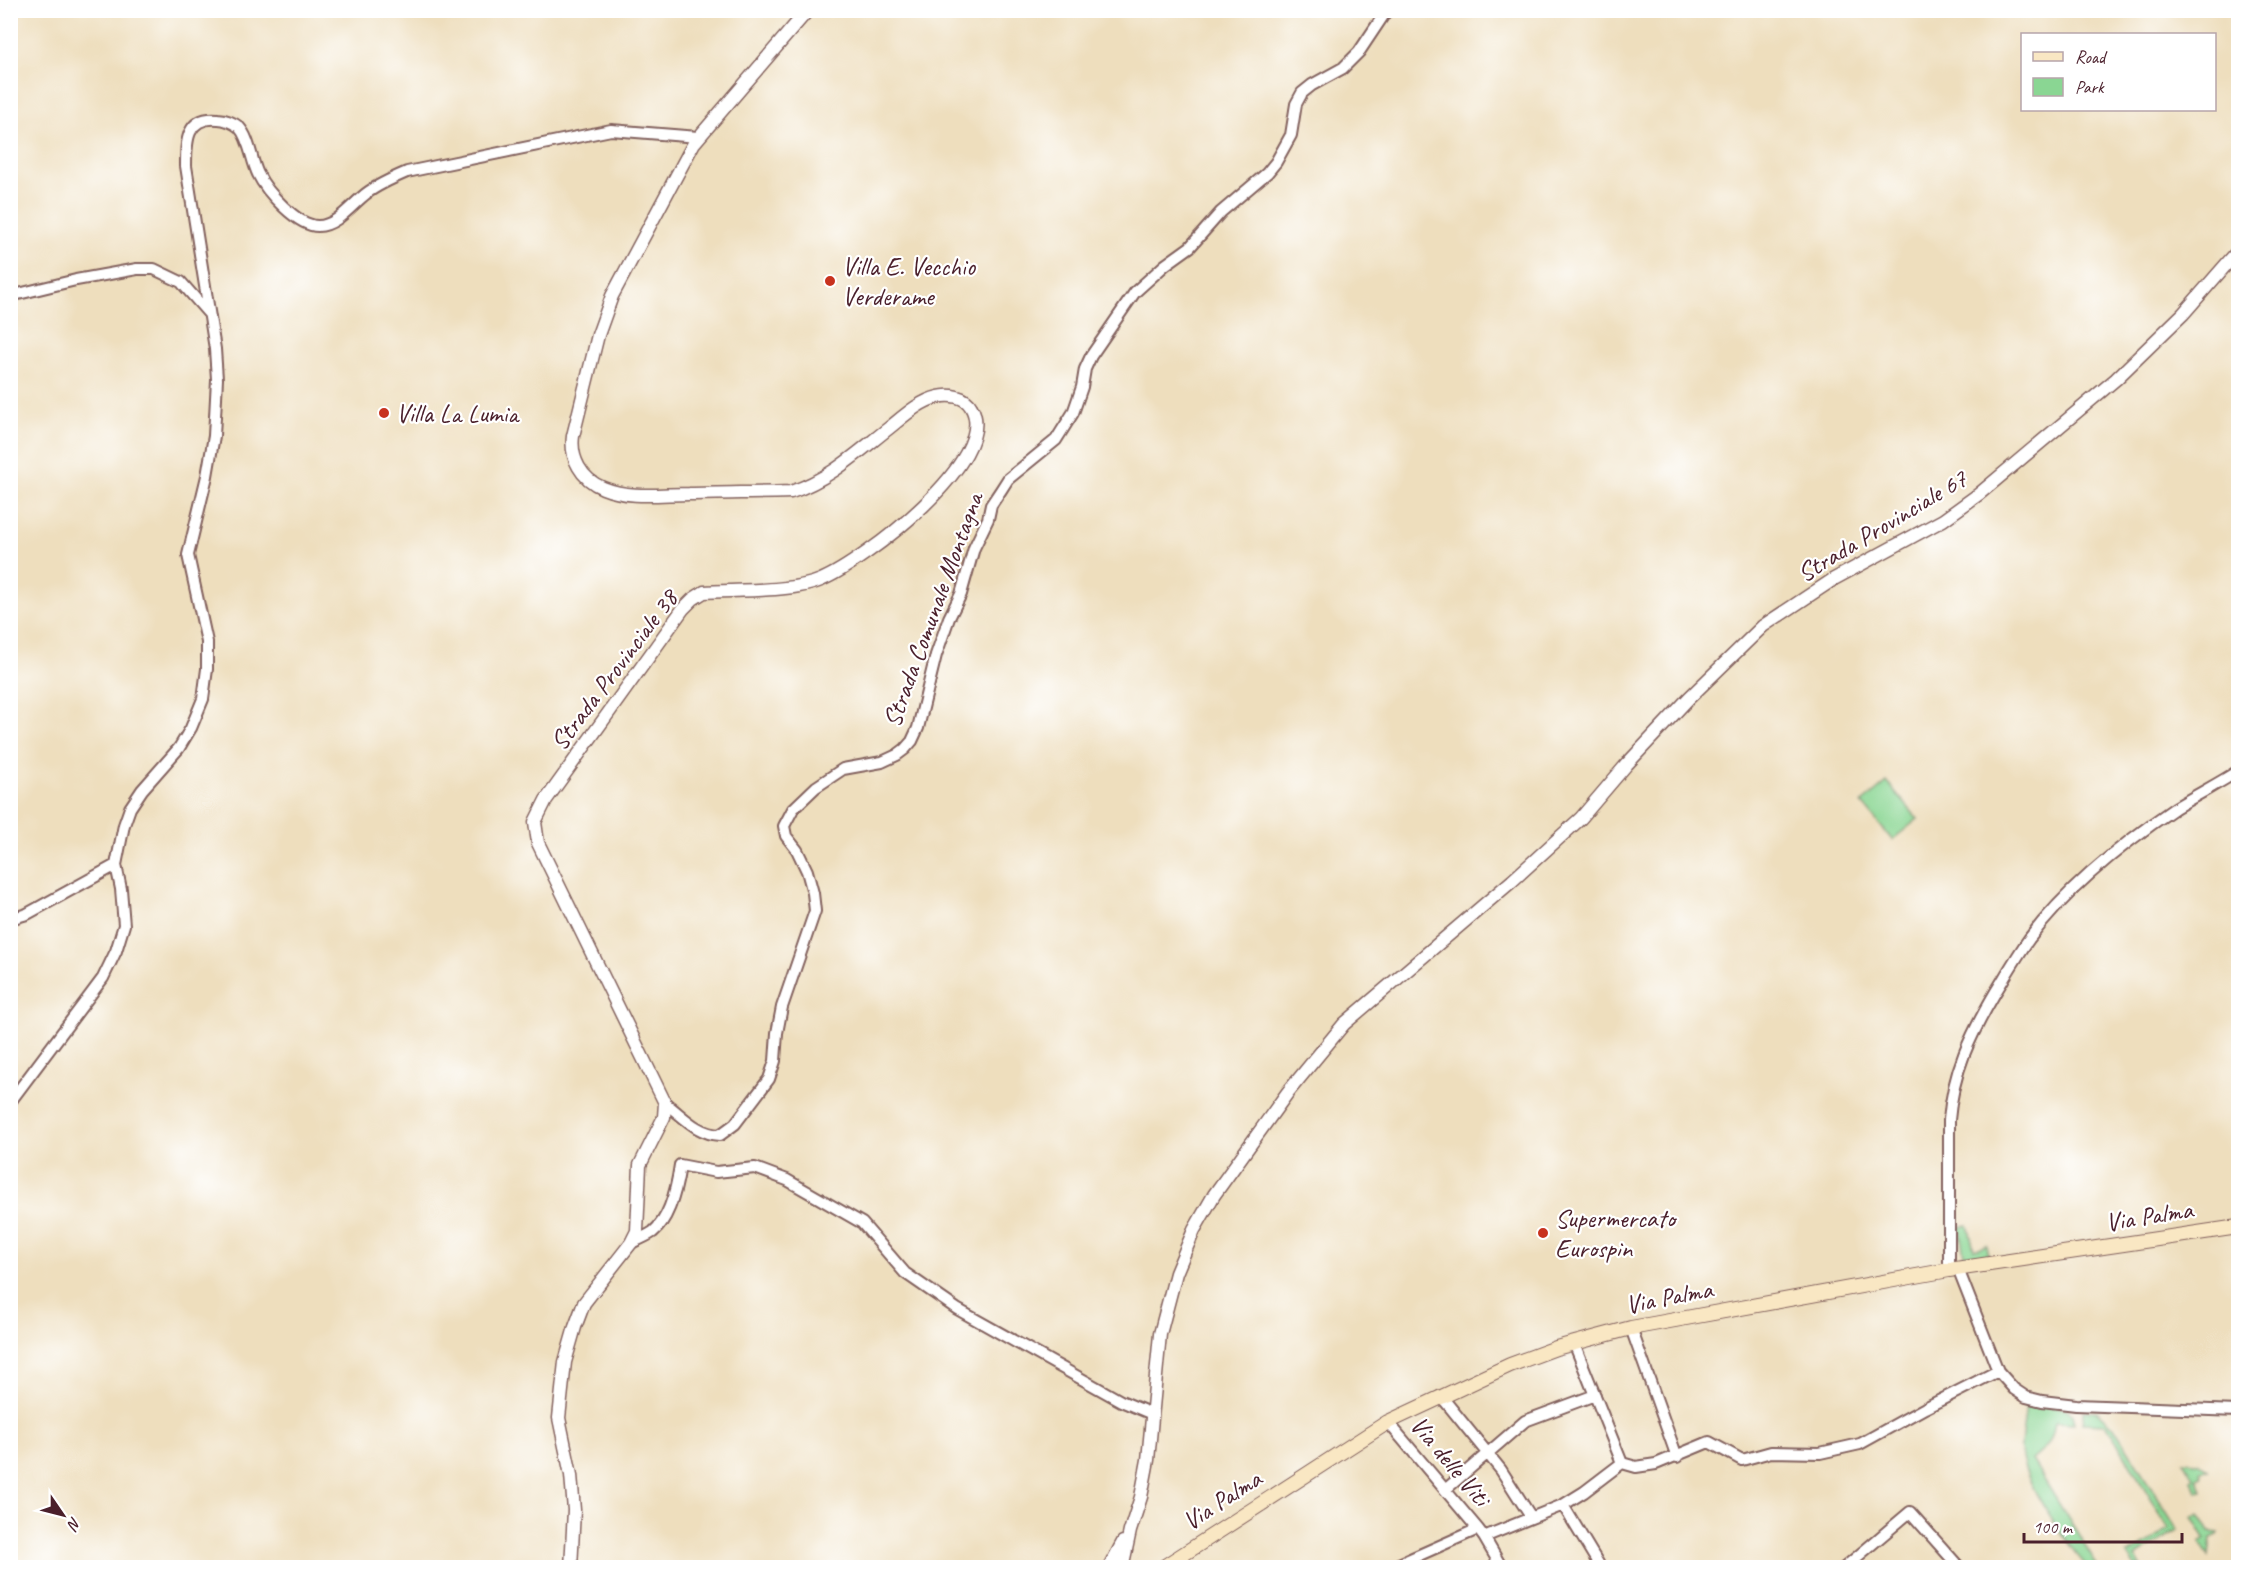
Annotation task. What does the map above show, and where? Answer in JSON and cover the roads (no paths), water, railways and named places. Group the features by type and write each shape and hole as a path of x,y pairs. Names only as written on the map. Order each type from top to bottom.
{"main road":[{"name":"Via Palma","path":"1162,1568 1388,1422 1510,1365 1574,1343 1631,1328 1954,1270 2238,1227"}],"street":[{"name":"Strada Provinciale 38","path":"665,1103 538,843 535,822 537,816 546,800 669,628 693,599 704,592 801,586 819,581 842,570 917,512 936,493 968,453 974,440 975,414 969,403 948,395 935,398 913,409 835,470 812,485 791,492 631,495 601,487 586,476 579,468 571,449 598,335 612,296 698,137 808,10"},
{"name":"Strada Comunale Montagna","path":"665,1103 696,1128 720,1135 735,1124 769,1079 775,1061 777,1033 783,1007 815,911 807,871 797,850 786,836 784,826 787,818 816,786 843,769 882,762 905,749 918,728 936,655 949,618 961,594 974,548 988,519 991,505 1000,490 1008,479 1056,440 1073,413 1082,387 1085,369 1091,356 1135,292 1165,265 1190,247 1221,212 1267,173 1291,135 1296,104 1302,93 1343,68 1359,52 1387,10"},
{"path":"10,1102 103,978 116,951 124,925 116,865 119,843 130,808 142,790 179,748 198,713 205,687 207,642 188,555 214,436 217,379 215,349 186,166 186,145 189,134 198,123 206,118 222,119 240,128 257,173 268,190 296,216 317,226 332,221 383,182 407,172 611,130 698,137"},
{"name":"Strada Provinciale 67","path":"1130,1531 1141,1497 1148,1460 1160,1334 1176,1273 1194,1230 1214,1195 1288,1092 1344,1024 1512,881 1581,818 1627,764 1689,698 1763,626 1834,579 1942,520 1979,494 2116,379 2183,314 2238,251"},
{"path":"10,296 76,280 137,269 154,269 181,282 209,314"},
{"path":"2238,771 2176,808 2112,856 2054,910 2030,939 1983,1014 1962,1055 1951,1098 1949,1120 1954,1270 1998,1371 2014,1389 2026,1397 2042,1401 2238,1412"},
{"path":"10,919 27,914 116,865"},
{"path":"571,1568 574,1510 571,1476 559,1418 565,1362 584,1303 637,1232 640,1165 664,1117 665,1103"},
{"path":"631,1243 654,1231 665,1214 677,1186 680,1165 716,1172 756,1168 787,1180 862,1223 905,1273 957,1309 1121,1401 1152,1414"},
{"path":"1631,1328 1677,1456"},
{"path":"1574,1343 1622,1463"},
{"path":"1622,1463 1636,1467 1677,1456 1709,1442 1742,1460 1770,1452 1820,1453 1860,1444 1998,1371"},
{"path":"1445,1490 1525,1421 1595,1395"},
{"path":"1441,1396 1501,1470 1531,1517"},
{"name":"Via delle Viti","path":"1388,1422 1481,1533 1502,1568"},
{"path":"1390,1568 1563,1505 1622,1463"},
{"path":"1563,1505 1601,1568"},
{"path":"1844,1568 1910,1512 1960,1568"},
{"path":"1109,1568 1130,1531"},
{"path":"1122,1568 1130,1531"}],"place":[{"name":"Villa E. Vecchio Verderame","path":"830,281"},
{"name":"Villa La Lumia","path":"384,413"},
{"name":"Supermercato Eurospin","path":"1543,1233"}]}
